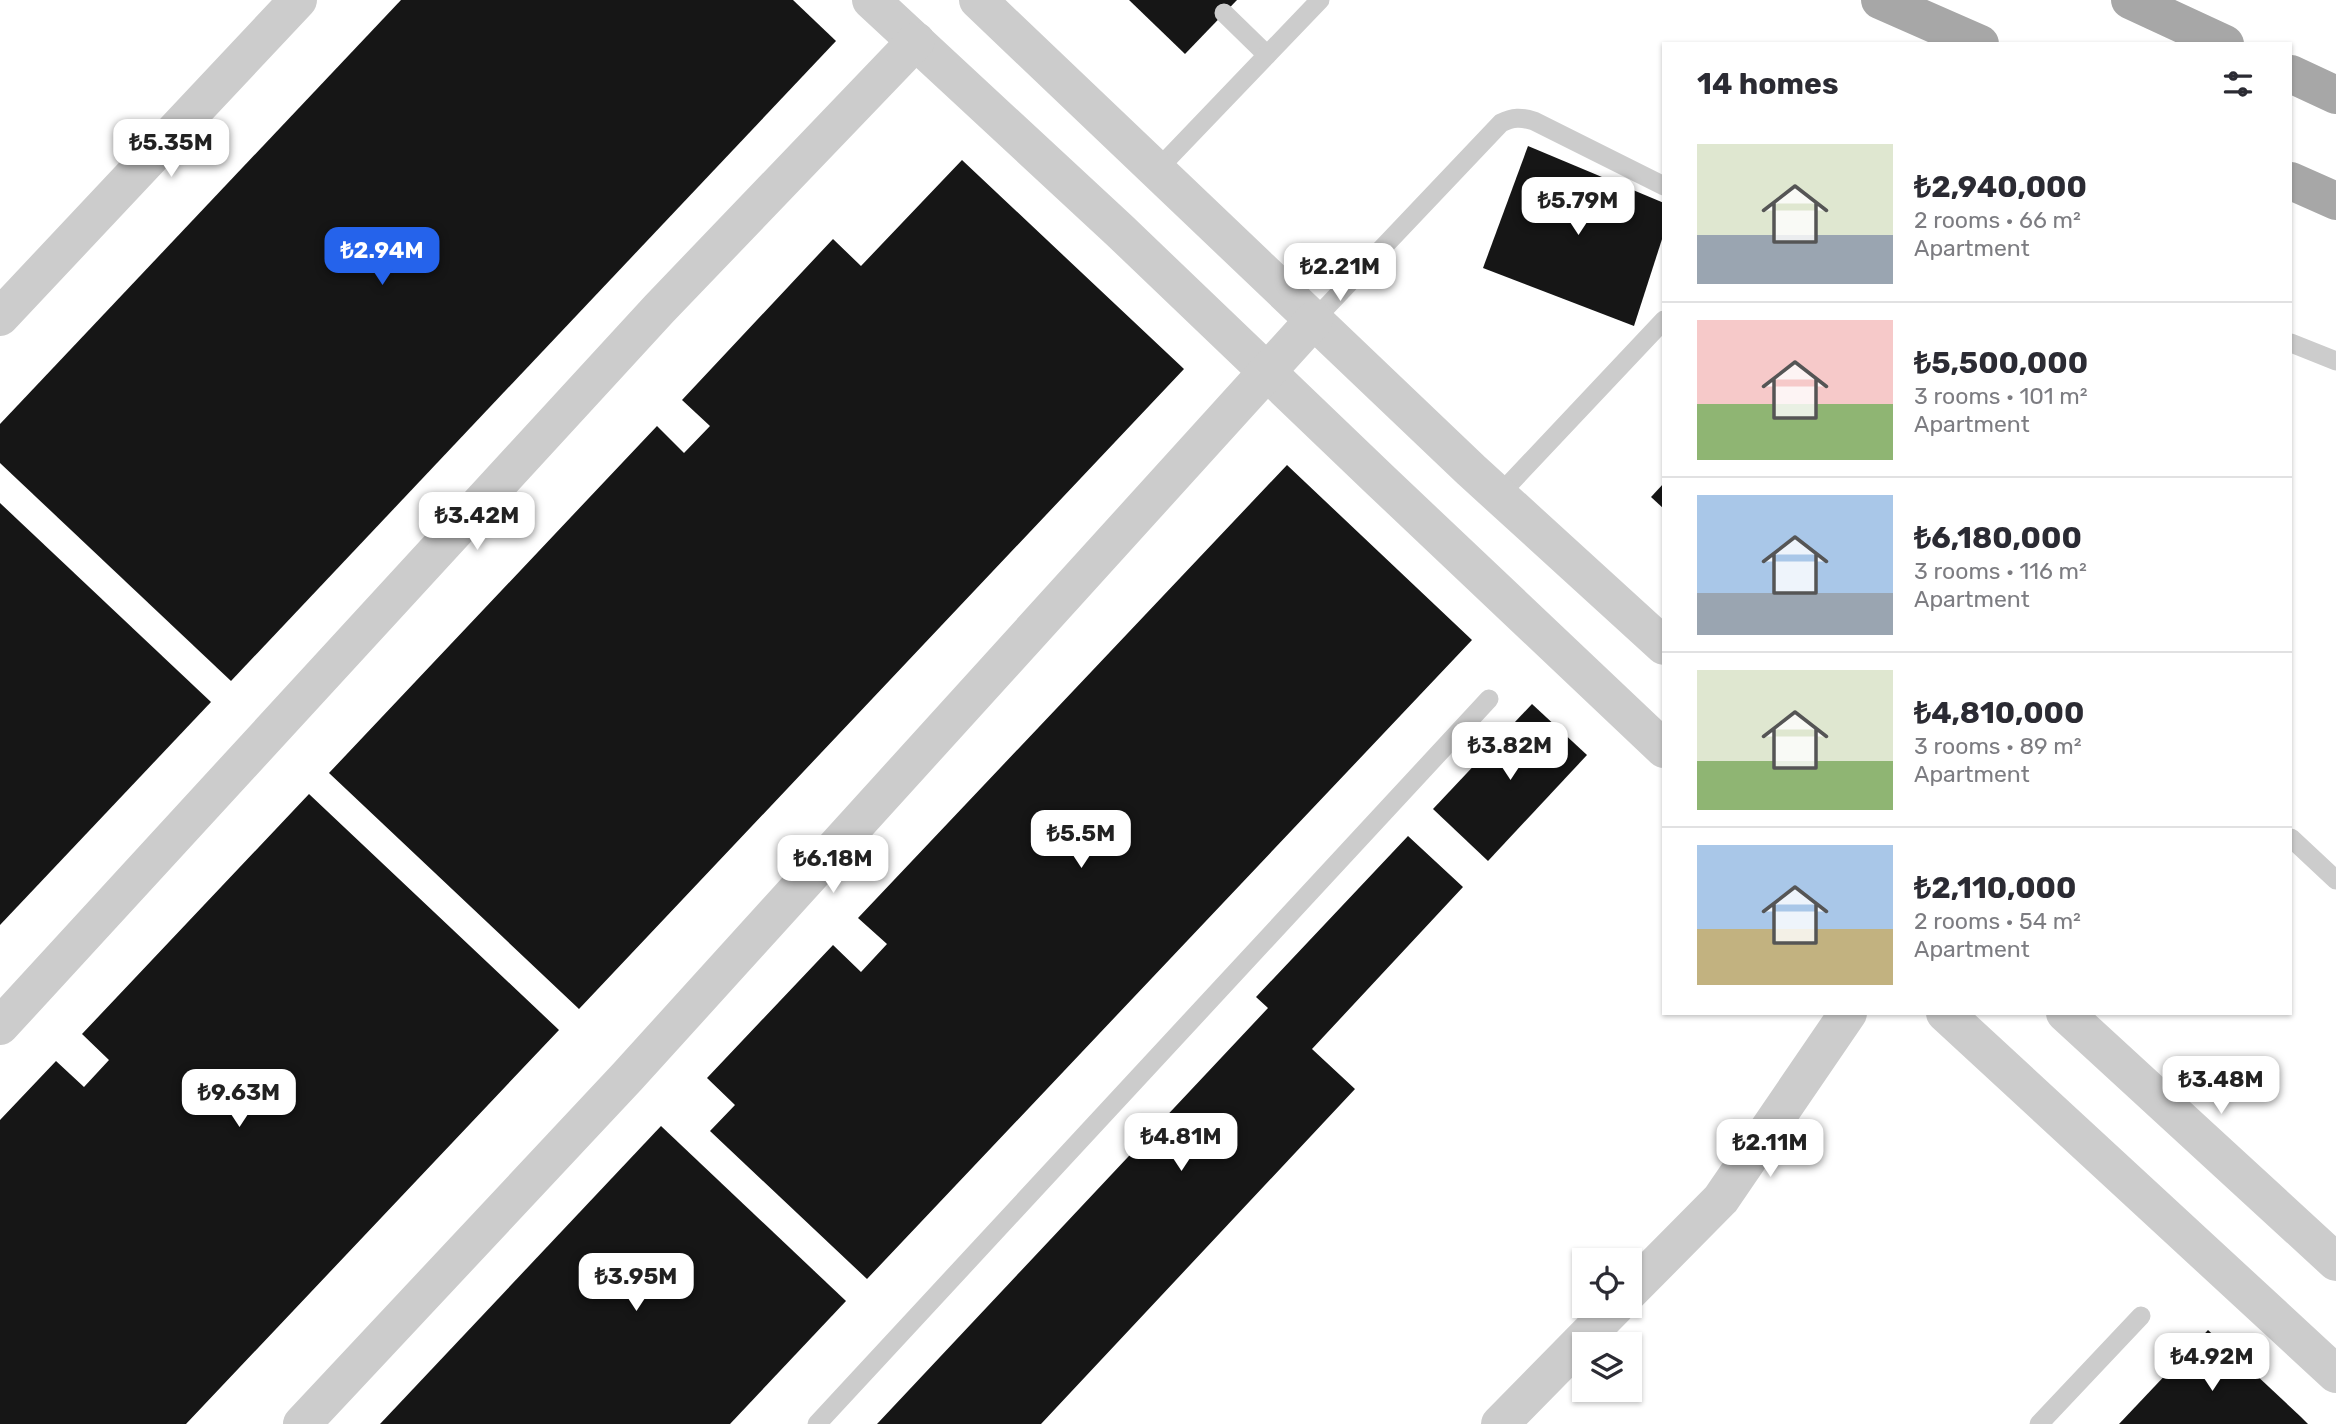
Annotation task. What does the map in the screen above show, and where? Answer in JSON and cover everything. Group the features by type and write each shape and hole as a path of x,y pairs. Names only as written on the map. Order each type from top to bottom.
{"main road":[{"path":"1880,0 1975,42"},
{"path":"2130,0 2221,42"},
{"path":"2292,74 2336,95"},
{"path":"2292,181 2336,201"}],"street":[{"path":"0,317 298,0"},
{"path":"871,0 1269,372 1662,747"},
{"path":"978,0 1499,495 1662,644"},
{"path":"0,1026 650,319 915,41"},
{"path":"302,1424 636,1067 1314,320"},
{"path":"1642,1279 1721,1199 1847,1015"},
{"path":"1947,1015 2336,1374"},
{"path":"2067,1015 2336,1262"},
{"path":"1500,1424 1604,1318"}],"lane":[{"path":"1157,170 1320,0"},
{"path":"1224,13 1267,55"},
{"path":"1314,320 1501,123 1512,118 1523,117 1534,121 1662,185"},
{"path":"1499,495 1662,322"},
{"path":"2292,343 2336,361"},
{"path":"817,1424 1489,699"},
{"path":"2292,839 2336,880"},
{"path":"2039,1424 2141,1317"}],"building":[{"path":"401,0 793,0 836,41 231,681 0,463 0,424"},
{"path":"1129,0 1237,0 1185,54"},
{"path":"1528,146 1662,202 1662,239 1634,326 1483,268"},
{"path":"962,160 1184,369 579,1009 329,773 657,426 684,453 710,426 682,400 833,239 861,266"},
{"path":"1287,465 1472,640 867,1279 710,1131 735,1105 707,1078 833,945 861,972 887,944 858,918"},
{"path":"1662,485 1662,507 1651,497"},
{"path":"0,503 211,702 0,925"},
{"path":"1532,704 1587,755 1488,861 1433,809"},
{"path":"309,794 559,1030 186,1424 0,1424 0,1120 56,1061 84,1087 109,1060 82,1034"},
{"path":"1408,836 1463,887 1312,1049 1355,1089 1041,1424 877,1424 1268,1008 1256,997"},
{"path":"661,1126 846,1301 730,1424 380,1424"},
{"path":"2208,1330 2301,1417 2308,1424 2119,1424"}]}
